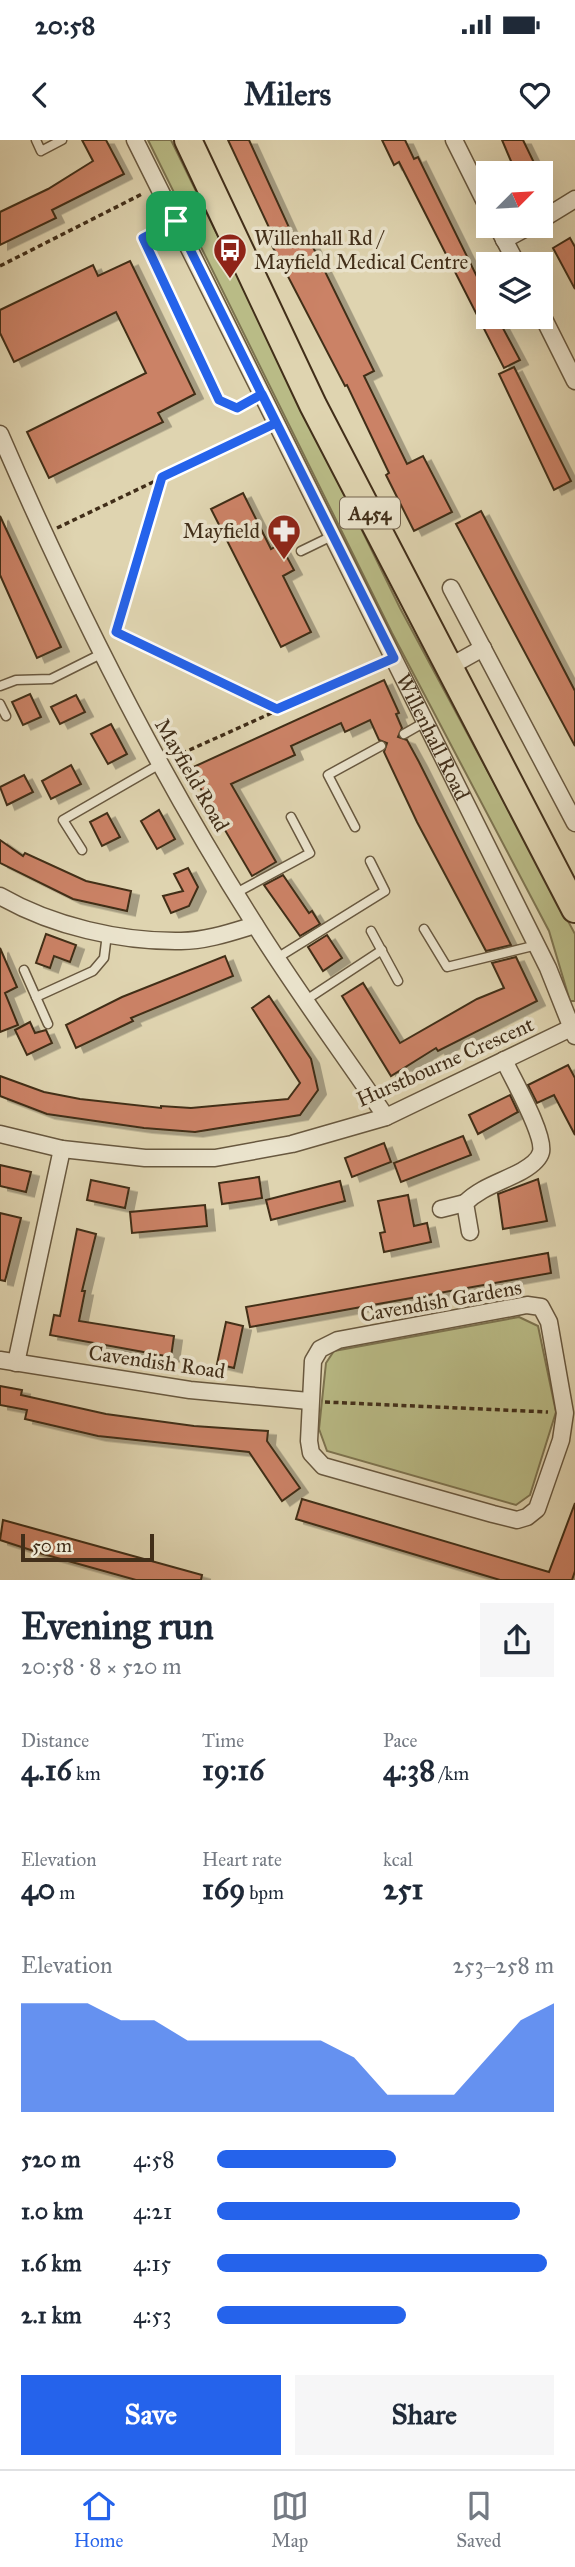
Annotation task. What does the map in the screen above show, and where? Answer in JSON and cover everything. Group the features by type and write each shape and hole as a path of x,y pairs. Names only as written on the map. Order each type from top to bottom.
{"highway":[{"name":"A454","path":"188,140 313,405 575,909"}],"street":[{"name":"Willenhall Road","path":"135,140 537,945 573,1030"},
{"path":"454,140 476,184"},
{"path":"553,213 575,199"},
{"path":"549,329 575,381"},
{"name":"Mayfield Road","path":"0,433 101,654 160,764 255,925 386,1116"},
{"path":"451,588 575,823"},
{"path":"449,667 483,648"},
{"path":"0,896 70,925 107,934 184,942 255,925"},
{"name":"Hurstbourne Crescent","path":"0,1135 62,1149 145,1158 215,1158 292,1144 386,1116 573,1030"},
{"path":"441,1209 465,1203 484,1188 524,1170 536,1161 542,1151 539,1135 504,1060"},
{"path":"8,1361 62,1149"},
{"path":"465,1203 470,1232"},
{"name":"Cavendish Gardens","path":"527,1305 541,1307 549,1322 570,1413 537,1509 527,1517 517,1520 323,1466 311,1453 309,1401 313,1361 320,1349 338,1340 527,1305"},
{"name":"Cavendish Road","path":"8,1361 190,1390 309,1401"}],"lane":[{"path":"36,140 41,151 62,140"},
{"path":"176,221 143,238 219,400 237,408 262,394"},
{"path":"301,551 332,536"},
{"path":"0,687 16,680 51,679 101,654"},
{"path":"0,704 6,716"},
{"path":"404,734 425,722"},
{"path":"355,827 328,775 381,746"},
{"path":"82,850 63,820 160,764"},
{"path":"236,893 310,853 291,817"},
{"path":"277,958 385,891 370,861"},
{"path":"424,929 447,967 537,945"},
{"path":"371,930 398,981"},
{"path":"36,997 93,971 104,958 107,934"},
{"path":"306,1000 382,950"},
{"path":"23,970 48,1024"}],"path":[{"path":"0,266 158,186"},
{"path":"44,534 276,423"},
{"path":"162,477 116,632 277,709"},
{"path":"160,764 394,658"},
{"path":"309,1401 570,1413"}],"green space":[{"path":"148,140 171,140 400,608 575,934 575,1001 570,1001 549,931 392,633"},
{"path":"519,1317 538,1326 556,1412 530,1495 516,1505 327,1451 319,1429 326,1363 334,1351"}],"building":[{"path":"82,140 106,140 124,174 52,210 56,218 0,245 0,212 48,189 93,161"},
{"path":"228,140 249,140 297,245 309,239 374,371 364,376 407,464 423,456 452,512 414,531 347,385 345,386 268,238 273,236"},
{"path":"382,140 405,140 414,159 418,157 476,275 476,313 399,162 394,165"},
{"path":"502,140 523,140 533,161 511,161"},
{"path":"570,238 575,247 575,289 553,248"},
{"path":"130,261 195,394 158,413 163,422 49,478 27,432 146,373 116,312 14,362 0,333 0,310 93,265 98,276"},
{"path":"484,329 503,329 520,360 504,368"},
{"path":"514,367 571,481 554,490 499,374"},
{"path":"243,493 271,549 280,544 294,570 283,576 311,632 281,647 211,509"},
{"path":"481,511 575,691 575,746 456,524"},
{"path":"0,516 61,647 37,658 0,575"},
{"path":"384,680 399,713 396,714 402,728 398,737 407,740 419,762 511,945 486,951 417,822 384,752 387,743 379,740 370,720 345,732 341,723 291,746 295,755 231,784 276,862 252,876 189,769"},
{"path":"30,694 41,717 23,725 12,702"},
{"path":"76,695 85,712 60,724 51,707"},
{"path":"111,724 127,754 108,764 91,734"},
{"path":"71,765 81,784 51,799 42,781"},
{"path":"24,775 33,792 7,805 0,787"},
{"path":"159,810 175,839 157,849 141,821"},
{"path":"107,813 120,837 102,846 90,822"},
{"path":"0,840 23,856 25,853 86,881 131,891 127,911 73,899 0,863"},
{"path":"188,868 198,887 189,906 171,913 163,896 183,891 174,874"},
{"path":"283,875 309,913 312,911 320,924 300,936 264,885"},
{"path":"46,934 76,945 70,962 54,956 50,968 36,963"},
{"path":"327,935 342,958 323,971 308,947"},
{"path":"0,948 17,987 5,993 18,1025 0,1032"},
{"path":"225,956 233,976 131,1018 133,1021 76,1048 66,1025 122,997"},
{"path":"516,957 537,1001 438,1051 436,1048 391,1076 342,996 363,983 400,1043 477,999 504,988 492,963"},
{"path":"269,996 311,1059 318,1090 300,1115 195,1132 144,1128 47,1114 0,1096 0,1076 44,1092 161,1108 191,1108 288,1099 300,1083 252,1008"},
{"path":"30,1022 35,1033 46,1030 52,1043 27,1055 15,1030"},
{"path":"568,1065 575,1078 575,1135 554,1095 537,1103 528,1085"},
{"path":"510,1095 518,1112 478,1134 469,1115"},
{"path":"463,1136 471,1155 401,1182 394,1163"},
{"path":"384,1143 391,1162 352,1177 345,1158"},
{"path":"0,1165 31,1172 26,1192 0,1186"},
{"path":"259,1177 262,1198 222,1204 219,1183"},
{"path":"538,1179 547,1221 503,1229 498,1194"},
{"path":"91,1180 129,1188 125,1208 87,1200"},
{"path":"340,1181 345,1201 271,1220 266,1200"},
{"path":"408,1195 414,1226 427,1223 431,1242 384,1252 380,1233 385,1232 378,1201"},
{"path":"205,1205 207,1226 132,1233 130,1212"},
{"path":"0,1213 21,1218 5,1281 0,1280"},
{"path":"77,1229 96,1234 82,1291 85,1291 79,1321 174,1336 171,1357 50,1335 54,1315 60,1316"},
{"path":"548,1253 551,1273 250,1327 246,1307"},
{"path":"226,1322 243,1326 234,1368 217,1364"},
{"path":"0,1386 22,1390 21,1395 106,1414 194,1426 268,1431 267,1441 300,1488 282,1501 249,1452 98,1436 25,1419 27,1410 0,1405"},
{"path":"302,1499 549,1572 575,1503 575,1571 572,1580 500,1580 296,1519"},
{"path":"3,1520 202,1575 201,1580 136,1580 43,1554 0,1540"}],"place":[{"name":"Willenhall Rd / Mayfield Medical Centre","path":"230,280"},
{"name":"Mayfield","path":"284,561"}],"route":[{"path":"176,221 143,238 219,400 237,408 262,394 394,658 277,709 116,632 162,477 276,423 176,221"}]}
